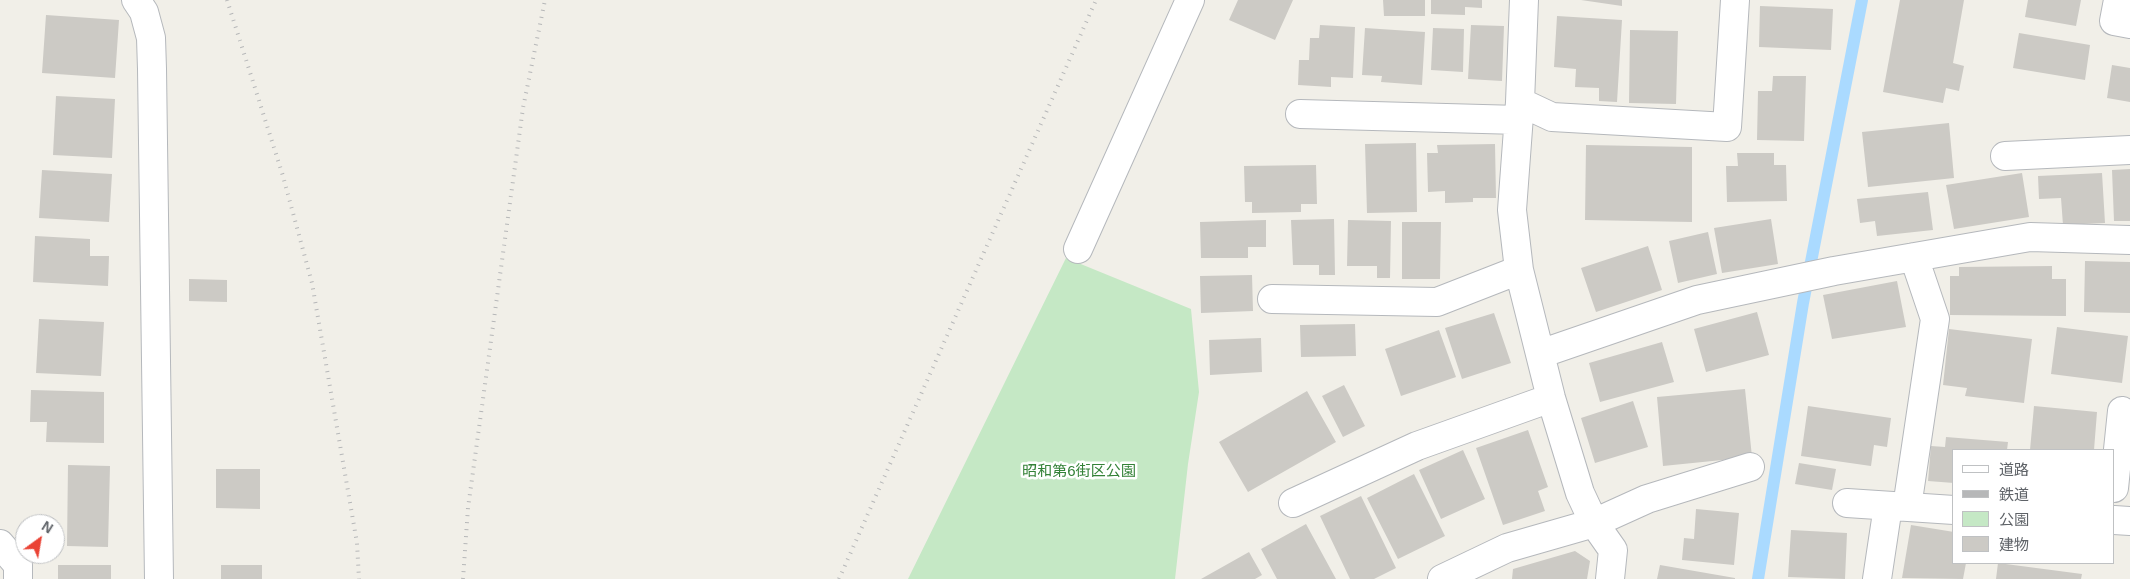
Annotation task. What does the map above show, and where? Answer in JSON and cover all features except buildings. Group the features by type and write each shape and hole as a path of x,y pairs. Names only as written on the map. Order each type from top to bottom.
{"street":[{"path":"136,0 144,12 151,38 159,579"},
{"path":"1078,249 1190,0"},
{"path":"1524,0 1520,111 1512,210 1519,270 1551,398 1580,493 1594,523 1613,550 1610,579"},
{"path":"1300,114 1520,111 1552,117 1727,127 1735,0"},
{"path":"2118,0 2114,21 2130,24"},
{"path":"2005,156 2130,150"},
{"path":"1540,354 1697,300 1834,271 2030,237 2130,240"},
{"path":"1878,579 1898,506 1935,319 1914,257"},
{"path":"1272,299 1437,302 1519,270"},
{"path":"1294,503 1417,446 1551,398"},
{"path":"2115,478 2122,411"},
{"path":"1442,579 1507,548 1594,523 1647,499 1750,467"},
{"path":"1847,503 1952,510"},
{"path":"2115,520 2130,521"},
{"path":"0,544 18,565 18,579"}],"green space":[{"name":"昭和第6街区公園","path":"1066,258 1191,309 1199,392 1188,464 1175,579 908,579"}],"waterway":[{"path":"1758,579 1803,303 1862,0"}],"railway":[{"path":"227,0 283,176 312,283 357,543 359,579"},
{"path":"463,579 468,508 523,108 545,0"},
{"path":"839,579 1096,0"}]}
